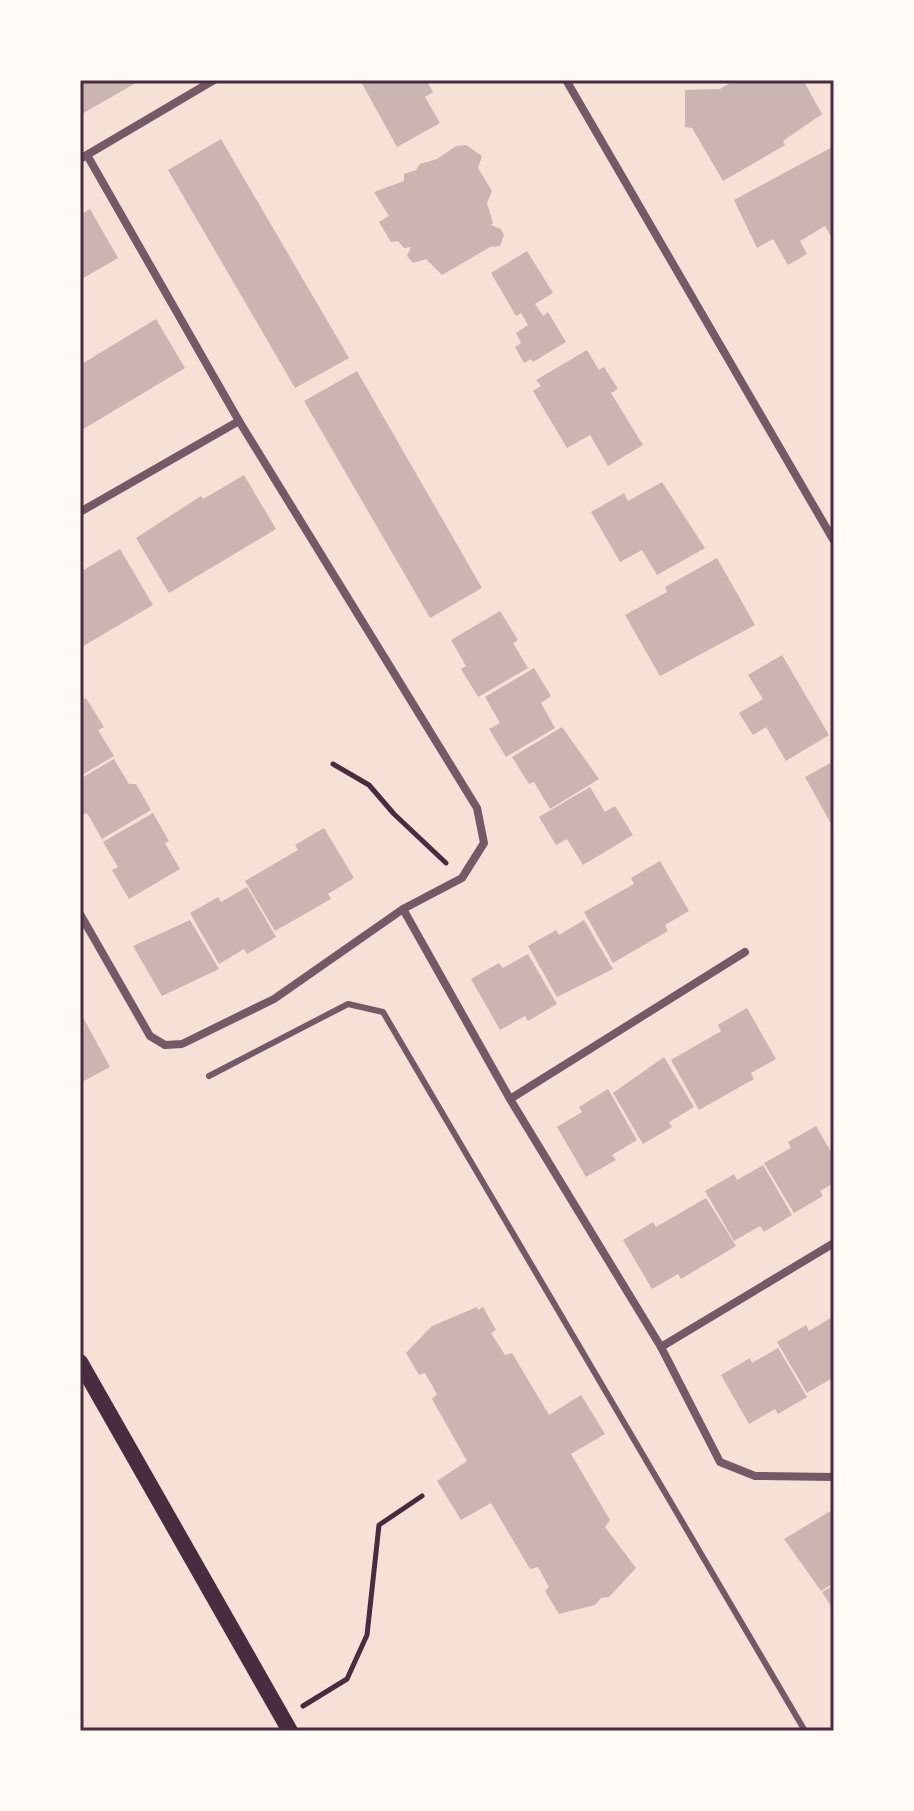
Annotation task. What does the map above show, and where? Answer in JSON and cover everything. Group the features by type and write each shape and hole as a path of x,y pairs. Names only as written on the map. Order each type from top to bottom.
{"main road":[{"path":"80,1362 287,1725"}],"street":[{"path":"80,914 150,1036 165,1045 182,1044 274,999 403,909 462,878 484,843 477,808 239,421 84,157 214,80"},
{"path":"566,80 834,541"},
{"path":"80,512 239,421"},
{"path":"403,909 510,1099 661,1347 720,1462 755,1476 834,1477"},
{"path":"510,1099 745,952"},
{"path":"661,1347 834,1243"}],"lane":[{"path":"209,1076 348,1004 383,1012 805,1731"}],"path":[{"path":"333,764 369,785 394,814 462,878"},
{"path":"287,1725 347,1679 367,1635 379,1525 422,1496"}],"building":[{"path":"80,80 141,80 80,115"},
{"path":"360,80 426,80 433,92 425,97 440,123 397,147"},
{"path":"735,80 803,80 822,114 783,141 785,145 723,181 692,128 685,127 685,90 720,89"},
{"path":"221,139 349,358 295,388 168,170"},
{"path":"466,145 482,156 478,168 492,191 487,203 491,225 501,229 504,235 500,246 490,247 442,275 426,259 413,263 407,256 411,247 404,248 398,241 391,242 379,222 389,216 374,192 404,181 404,174 416,170 420,164 437,159 456,146"},
{"path":"834,146 834,242 825,226 800,241 807,254 788,265 773,239 757,248 734,200"},
{"path":"90,209 118,258 80,280 80,215"},
{"path":"527,251 553,293 535,304 543,316 548,312 566,342 533,362 531,359 524,363 515,347 521,343 516,333 528,325 521,313 516,316 491,273"},
{"path":"156,319 185,368 80,431 80,365"},
{"path":"587,350 599,370 604,367 618,389 611,393 643,445 608,466 590,435 567,448 533,391 541,386 536,380"},
{"path":"357,371 482,588 430,618 304,401"},
{"path":"244,475 276,529 169,593 136,538 201,496 203,499"},
{"path":"662,482 705,548 657,575 642,550 620,562 591,512 624,493 628,501"},
{"path":"120,549 153,605 80,648 80,572"},
{"path":"717,558 755,625 660,676 625,615 667,592 665,587"},
{"path":"500,611 518,640 513,643 528,668 478,697 461,669 466,666 451,640"},
{"path":"782,655 829,735 786,761 766,727 753,735 739,713 763,699 748,675"},
{"path":"534,668 551,696 541,703 555,728 506,757 489,729 500,723 485,697"},
{"path":"86,698 104,727 98,730 114,756 80,776 80,702"},
{"path":"562,727 599,779 550,809 534,782 529,784 512,757"},
{"path":"114,759 129,784 136,784 151,810 102,839 87,813 80,816 80,779"},
{"path":"834,761 834,829 805,777"},
{"path":"590,787 605,812 615,806 633,835 583,865 567,839 556,845 539,817"},
{"path":"153,813 180,869 129,899 112,870 118,867 103,842"},
{"path":"324,828 354,878 328,894 331,899 275,931 245,881 298,850 295,845"},
{"path":"660,861 689,911 665,925 668,931 613,963 584,912 634,884 631,878"},
{"path":"247,887 276,937 247,954 244,949 219,964 190,913 218,897 221,902"},
{"path":"190,920 219,969 162,996 133,946"},
{"path":"584,920 613,969 557,997 528,946 556,930 559,935"},
{"path":"528,954 557,1004 528,1021 525,1016 500,1030 471,979 499,963 503,968"},
{"path":"747,1008 776,1059 751,1073 754,1079 699,1110 671,1060 721,1031 718,1025"},
{"path":"80,1012 110,1067 80,1083"},
{"path":"664,1057 694,1107 669,1122 672,1127 643,1144 613,1093"},
{"path":"608,1089 637,1140 612,1155 616,1160 586,1177 557,1127 582,1112 579,1107"},
{"path":"816,1126 834,1157 834,1183 820,1191 823,1196 794,1213 764,1163 791,1148 788,1142"},
{"path":"763,1165 792,1215 764,1232 760,1226 734,1241 705,1191 734,1174 737,1180"},
{"path":"706,1198 736,1246 681,1279 678,1274 652,1289 623,1240 653,1222 656,1227"},
{"path":"477,1307 478,1310 483,1307 496,1330 491,1333 505,1355 512,1353 549,1415 581,1395 605,1434 571,1454 610,1520 605,1527 636,1568 609,1597 601,1598 595,1605 559,1614 545,1591 549,1587 538,1567 530,1569 491,1503 461,1520 437,1481 467,1461 432,1399 437,1394 425,1373 419,1375 406,1353 432,1326"},
{"path":"834,1316 834,1382 832,1378 807,1393 777,1342 806,1325 809,1331"},
{"path":"778,1348 807,1397 778,1414 775,1409 749,1424 721,1375 750,1358 752,1363"},
{"path":"834,1509 834,1583 821,1591 784,1539"},
{"path":"834,1585 834,1611 822,1592"}]}
